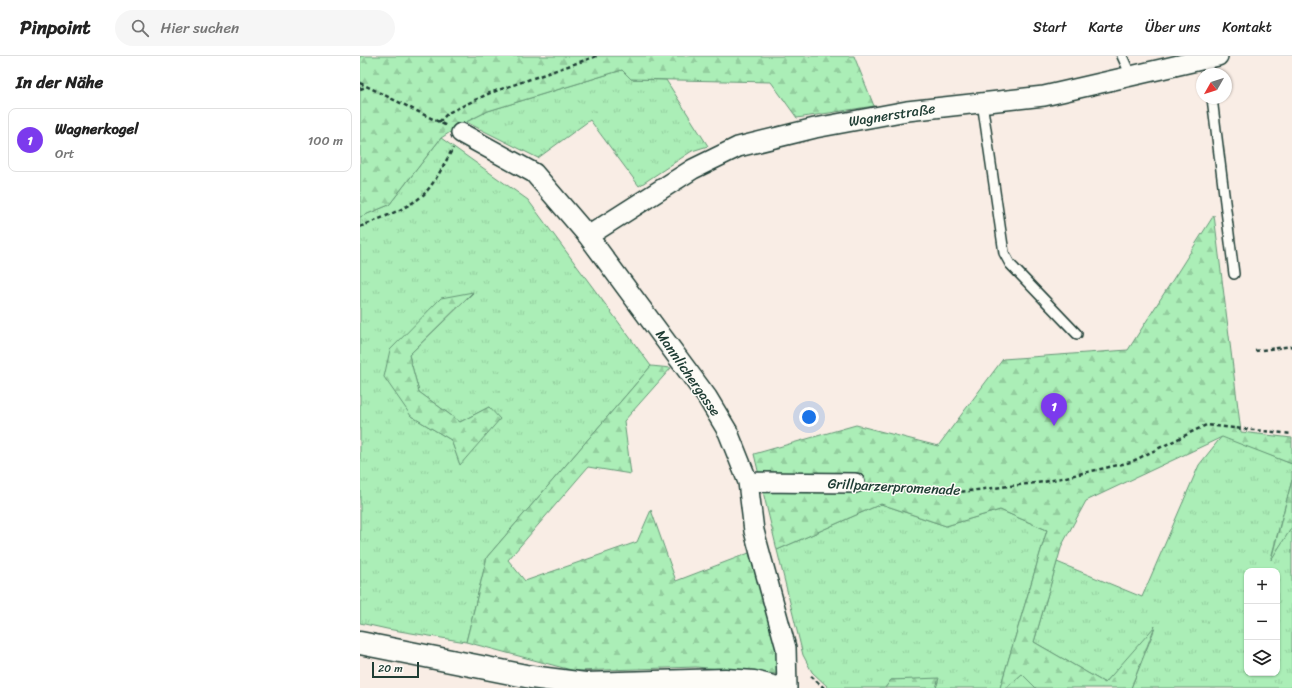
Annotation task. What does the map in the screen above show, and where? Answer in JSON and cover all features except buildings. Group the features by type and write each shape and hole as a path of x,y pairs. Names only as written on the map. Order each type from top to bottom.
{"main road":[{"path":"367,648 531,677 585,684 724,680 754,682 777,688"}],"street":[{"name":"Wagnerstraße","path":"588,236 693,169 738,147 815,128 907,111 1044,96 1131,76 1211,63"},
{"name":"Mannlichergasse","path":"461,133 534,173 588,236 707,397 728,432 748,482 754,531 786,648 787,688"},
{"name":"Grillparzerpromenade","path":"748,482 855,483"}],"lane":[{"path":"1122,56 1131,76"},
{"path":"982,102 1004,254 1010,264 1077,334"},
{"path":"1213,104 1234,274"}],"path":[{"path":"440,122 448,113 490,93 597,56"},
{"path":"360,83 461,133 425,194 411,204 360,227"},
{"path":"360,89 366,87"},
{"path":"1255,351 1292,346 1292,348"},
{"name":"Grillparzerpromenade","path":"855,483 951,493 1044,482 1131,462 1206,425 1292,434"},
{"path":"811,676 824,688"}],"green space":[{"path":"360,56 854,56 874,106 797,118 771,82 631,79 622,70 488,111 466,122 441,138 389,205 360,217"},
{"path":"622,70 631,79 666,80 708,146 692,151 639,186 590,120 538,158 466,122 488,111"},
{"path":"441,138 528,200 651,366 487,557 466,642 360,623 360,217 389,205","holes":["473,293 409,355 419,392 460,422 489,407 460,464 451,440 411,416 390,350"]},
{"path":"1214,215 1241,432 1292,438 1292,464 1222,437 1086,501 1062,545 1034,642 1105,683 1155,626 1131,688 1036,688 1022,674 1006,688 1000,688 1047,530 1000,510 946,526 881,504 777,550 754,454 856,425 938,446 1003,359 1128,350"},
{"path":"473,292 409,355 419,392 460,422 489,407 500,419 460,465 451,440 411,416 384,377 390,350 441,298"},
{"path":"651,366 671,368 624,421 631,474 588,467 508,560 525,581 637,542 651,510 676,581 749,553 778,648 777,674 696,667 575,671 466,642 487,557"},
{"path":"1222,436 1292,464 1292,480 1271,558 1292,527 1292,688 1131,688 1155,628 1105,683 1034,642 1057,562 1142,597 1199,465"},
{"path":"1292,480 1292,527 1271,560"},
{"path":"881,504 946,526 1000,510 1047,530 1000,688 936,688 938,679 891,680 885,688 829,688 812,672 803,655 777,550"},
{"path":"1022,674 1036,688 1006,688"},
{"path":"939,678 936,688 885,688 891,680"}],"place":[{"name":"Wagnerkogel","path":"1054,426"}]}
